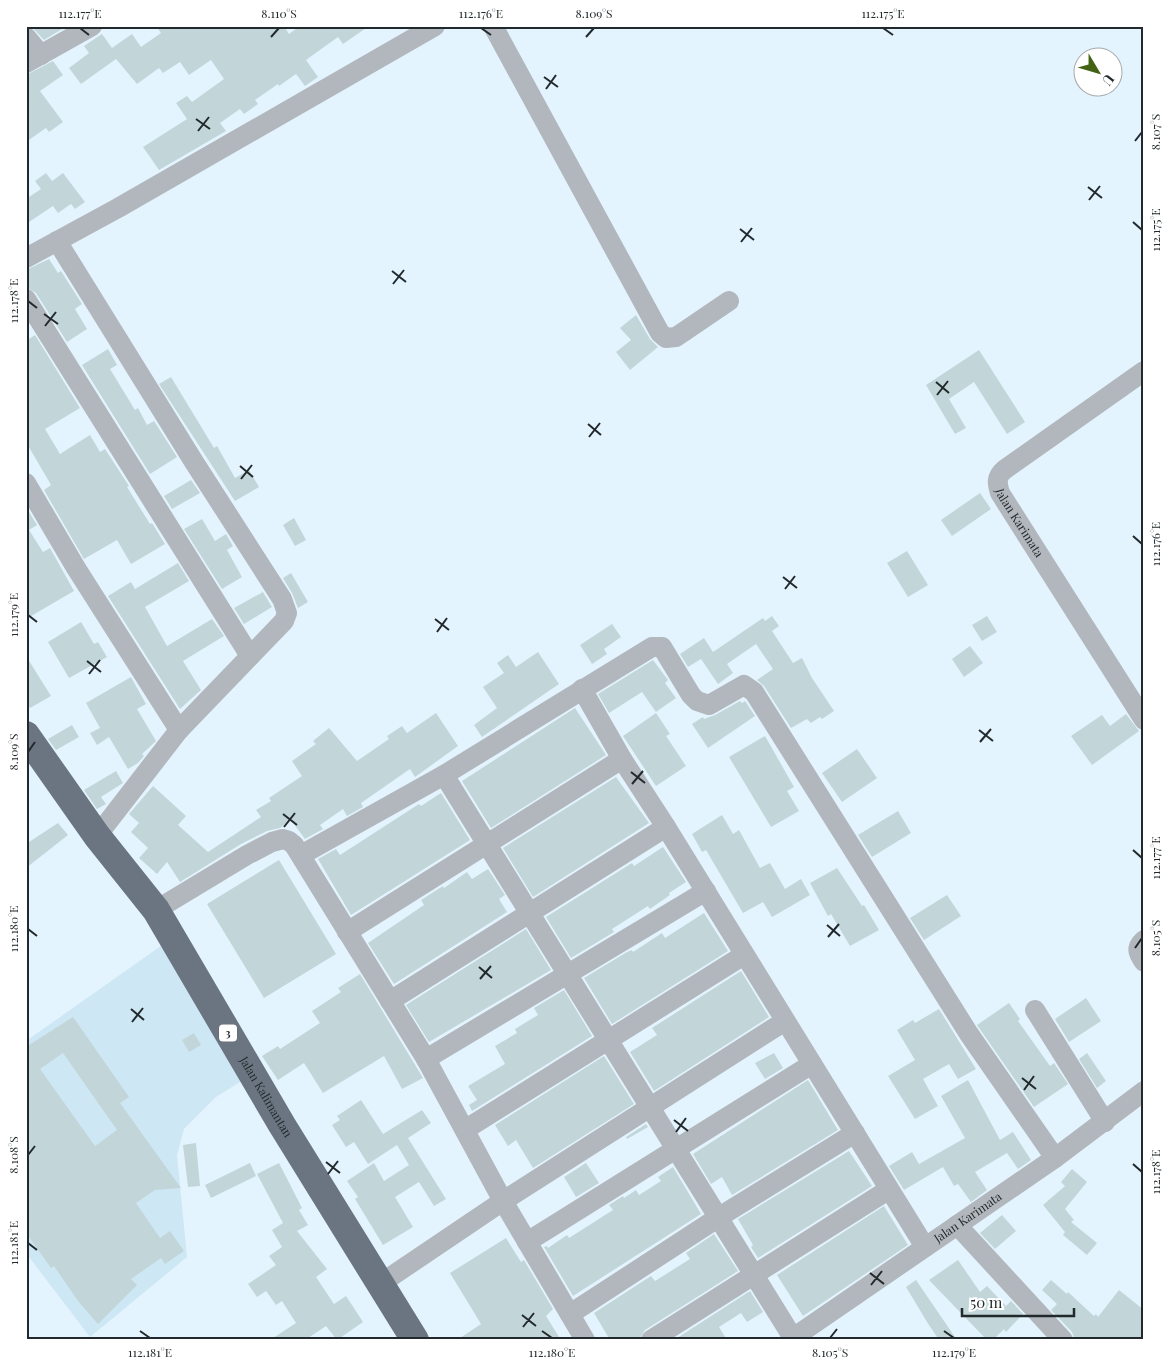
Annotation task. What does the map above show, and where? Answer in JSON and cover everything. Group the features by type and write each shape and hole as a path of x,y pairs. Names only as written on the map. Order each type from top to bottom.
{"highway":[{"name":"Jalan Kalimantan","path":"26,735 97,836 156,910 282,1125 415,1340"}],"street":[{"path":"26,37 34,59 92,26"},
{"path":"26,258 435,26"},
{"path":"493,26 660,333 666,338 676,337 729,302"},
{"path":"57,241 188,453 282,599 287,613 284,621 179,730 97,836"},
{"path":"26,299 250,656"},
{"name":"Jalan Karimata","path":"1144,370 1004,470 1000,474 997,483 1000,493 1144,720"},
{"path":"26,483 76,568 179,730"},
{"path":"302,855 444,775 582,689 657,646 664,650 691,695 703,704 715,703 744,685 749,686 969,1034 1055,1158"},
{"path":"582,689 622,759 706,891 888,1190 925,1247"},
{"path":"347,932 622,759"},
{"path":"444,775 755,1274 792,1339"},
{"path":"390,1001 666,827"},
{"path":"156,910 272,842 283,839 289,841 302,855 347,932 426,1059 466,1130 503,1202 585,1340"},
{"path":"426,1059 706,891"},
{"path":"1144,940 1138,946 1138,952 1144,962"},
{"path":"466,1130 744,955"},
{"path":"1035,1010 1105,1122"},
{"path":"380,1284 503,1202 785,1021"},
{"path":"527,1242 676,1147 812,1064"},
{"name":"Jalan Karimata","path":"792,1339 1055,1158 1144,1091"},
{"path":"570,1314 719,1217 855,1133"},
{"path":"650,1340 888,1190"},
{"path":"957,1225 1063,1340"}],"shaded area":[{"path":"168,941 248,1077 216,1097 184,1129 177,1155 187,1257 90,1337 26,1253 26,1041"}],"building":[{"path":"31,26 67,26 44,40"},
{"path":"156,26 284,26 289,34 300,26 369,26 343,44 338,37 306,60 318,77 305,86 296,74 279,86 278,84 255,100 258,104 244,114 240,109 220,123 226,131 159,170 143,147 187,119 176,103 187,96 192,102 224,79 211,60 189,75 180,62 163,73 159,68 137,84 116,59 81,84 69,68 89,53 84,46 102,34 112,48 132,34 141,47 161,33"},
{"path":"53,61 63,75 40,91 63,122 49,132 46,128 26,142 26,75"},
{"path":"46,173 52,181 63,173 85,202 75,209 71,204 58,213 53,206 26,224 26,199 41,189 35,181"},
{"path":"49,259 58,273 61,271 82,304 75,309 87,329 67,342 36,293 26,287 26,270"},
{"path":"636,315 650,339 658,347 630,370 616,352 631,340 620,328"},
{"path":"35,335 80,408 45,429 60,454 90,435 100,452 105,449 129,486 127,487 150,524 152,523 165,544 131,564 117,540 84,559 44,490 51,485 26,442 26,341"},
{"path":"108,349 117,365 110,369 135,410 138,408 147,425 154,421 177,457 150,474 82,365"},
{"path":"979,350 1025,422 1007,434 974,382 949,399 966,428 955,434 926,385"},
{"path":"171,377 214,448 217,446 235,478 249,470 259,487 235,501 159,384"},
{"path":"191,480 200,493 172,509 164,496"},
{"path":"980,493 991,509 952,536 941,520"},
{"path":"29,512 37,525 29,530 43,552 50,548 74,591 26,619 26,514"},
{"path":"294,518 306,540 295,546 283,525"},
{"path":"202,519 215,541 226,534 233,546 227,550 242,577 222,589 184,529"},
{"path":"907,551 928,585 908,597 887,563"},
{"path":"178,563 189,581 145,607 167,646 212,619 224,636 183,661 201,690 180,709 108,596 131,582 135,589"},
{"path":"291,573 308,602 298,608 283,578"},
{"path":"263,592 272,607 244,624 234,608"},
{"path":"772,616 779,626 772,631 793,663 802,658 812,678 834,711 822,719 820,717 811,723 807,719 791,728 764,686 757,680 773,669 756,644 727,664 733,673 718,684 701,659 688,667 680,654 704,638 713,652 763,618 765,621"},
{"path":"987,616 997,632 982,641 972,625"},
{"path":"81,622 94,644 98,642 107,657 69,678 48,642"},
{"path":"612,624 621,637 604,649 607,654 592,664 580,645"},
{"path":"970,646 983,663 964,677 952,659"},
{"path":"538,652 559,684 482,737 474,725 497,708 483,687 504,673 497,663 508,655 516,667"},
{"path":"26,656 51,696 30,708 26,702"},
{"path":"653,660 668,680 665,683 676,698 656,712 642,692 609,713 598,694"},
{"path":"131,677 146,704 137,709 156,741 142,754 144,756 138,763 128,769 109,737 97,745 90,733 100,728 86,703"},
{"path":"740,701 742,703 745,701 755,716 708,748 692,724 703,717 704,719 715,715"},
{"path":"575,708 606,755 491,828 462,781"},
{"path":"436,713 458,746 415,777 410,769 361,803 363,807 347,816 343,809 320,825 323,829 305,839 291,820 280,828 267,831 241,844 180,882 167,862 157,874 139,858 148,848 131,832 139,823 129,814 153,786 186,816 178,825 208,852 261,817 256,810 271,801 269,798 302,776 292,761 316,744 313,741 329,728 357,761 389,739 387,736 402,726 407,733"},
{"path":"656,713 670,734 666,736 686,766 656,786 623,736"},
{"path":"1126,714 1139,731 1092,765 1071,736 1102,715 1110,726"},
{"path":"72,725 79,737 56,750 48,739"},
{"path":"765,736 794,787 787,791 799,811 771,827 729,757"},
{"path":"857,749 877,778 842,802 822,773"},
{"path":"116,771 123,783 101,797 106,804 97,809 84,790"},
{"path":"616,777 649,823 533,897 503,848"},
{"path":"441,793 470,840 351,915 318,859 336,849 340,855 419,804 421,806"},
{"path":"898,811 911,833 872,857 858,835"},
{"path":"722,815 733,834 739,830 760,868 770,863 785,889 801,879 810,895 772,917 763,902 743,913 706,850 702,852 692,834"},
{"path":"58,823 68,835 26,868 26,844"},
{"path":"663,847 686,882 650,909 648,906 612,929 614,932 571,958 546,917 632,863 634,866"},
{"path":"279,860 336,954 264,998 207,904"},
{"path":"837,868 862,906 864,905 879,930 850,946 831,914 828,916 810,883"},
{"path":"488,869 505,895 499,899 507,912 394,984 368,943 424,905 421,900 443,886 444,888 467,872 472,879"},
{"path":"947,895 961,916 924,940 910,918"},
{"path":"704,913 728,951 612,1024 584,978 627,952 632,950 633,952 662,933 665,938"},
{"path":"526,929 551,970 429,1042 406,1005"},
{"path":"741,971 769,1017 654,1091 630,1052 657,1035 652,1028"},
{"path":"360,974 423,1078 402,1089 384,1056 323,1093 304,1063 278,1080 262,1056 278,1046 280,1049 320,1023 312,1011 341,992 338,988"},
{"path":"564,990 592,1036 472,1111 469,1105 477,1100 468,1086 505,1064 495,1046 517,1033 515,1029 538,1015 534,1008"},
{"path":"1086,998 1101,1021 1069,1042 1055,1019"},
{"path":"1009,1003 1020,1019 1018,1021 1050,1066 1054,1063 1068,1084 1034,1107 977,1025"},
{"path":"939,1009 976,1069 958,1079 949,1064 923,1079 938,1106 915,1119 888,1076 915,1060 897,1030 913,1020 915,1023"},
{"path":"73,1017 129,1097 120,1103 181,1188 155,1190 136,1203 160,1238 170,1231 184,1251 165,1264 161,1258 131,1279 137,1285 98,1324 78,1301 54,1266 51,1268 26,1233 26,1047","holes":["63,1053 117,1130 95,1146 40,1069"]},
{"path":"194,1033 201,1045 189,1052 182,1040"},
{"path":"774,1053 783,1068 765,1079 755,1063"},
{"path":"1087,1053 1106,1081 1097,1088 1079,1059"},
{"path":"604,1056 634,1104 533,1168 516,1140 508,1146 495,1125"},
{"path":"808,1080 838,1130 732,1195 722,1177 711,1184 693,1154"},
{"path":"968,1080 1000,1140 1013,1132 1031,1160 1018,1169 1007,1153 975,1172 987,1190 971,1202 958,1184 954,1186 943,1167 904,1190 889,1166 912,1152 919,1164 965,1138 941,1096"},
{"path":"361,1100 383,1134 422,1110 431,1123 408,1138 446,1199 434,1206 419,1182 395,1197 413,1227 383,1245 355,1199 358,1197 347,1181 374,1163 384,1181 409,1165 397,1145 368,1164 354,1142 346,1147 332,1125 340,1120 337,1116"},
{"path":"646,1124 648,1127 627,1139 626,1137"},
{"path":"196,1143 200,1186 188,1187 183,1145"},
{"path":"849,1151 872,1186 758,1258 738,1219"},
{"path":"250,1163 256,1176 211,1198 205,1185"},
{"path":"279,1163 302,1208 299,1210 308,1225 297,1231 327,1269 316,1277 334,1304 346,1296 363,1322 337,1340 326,1326 305,1340 270,1340 296,1323 282,1301 276,1305 266,1291 257,1297 248,1284 276,1265 269,1256 282,1247 272,1230 283,1223 257,1174"},
{"path":"586,1163 599,1183 576,1197 564,1177"},
{"path":"673,1167 701,1214 573,1296 544,1247 547,1246 548,1248 567,1235 569,1238 613,1210 609,1205 623,1196 624,1198 636,1190 639,1195 661,1181 658,1177"},
{"path":"1072,1169 1087,1182 1065,1209 1074,1220 1071,1222 1097,1243 1087,1255 1063,1235 1065,1232 1043,1205 1065,1186 1061,1182"},
{"path":"884,1206 908,1245 803,1316 777,1275"},
{"path":"1002,1215 1016,1231 995,1249 980,1233"},
{"path":"714,1234 738,1271 645,1330 639,1340 610,1340 594,1313 651,1276 655,1281 690,1259 686,1253"},
{"path":"506,1238 521,1262 524,1260 553,1309 546,1316 561,1340 457,1340 481,1324 450,1273"},
{"path":"958,1260 980,1292 987,1286 1006,1306 1011,1301 1023,1314 1006,1332 1004,1329 993,1340 987,1340 929,1280"},
{"path":"916,1280 957,1340 939,1340 906,1287"},
{"path":"1051,1280 1067,1294 1068,1292 1094,1316 1096,1314 1098,1317 1119,1290 1144,1310 1144,1340 1075,1340 1072,1332 1051,1310 1057,1304 1042,1290"},
{"path":"750,1291 763,1312 747,1322 741,1313 719,1327 727,1340 674,1340"}]}
